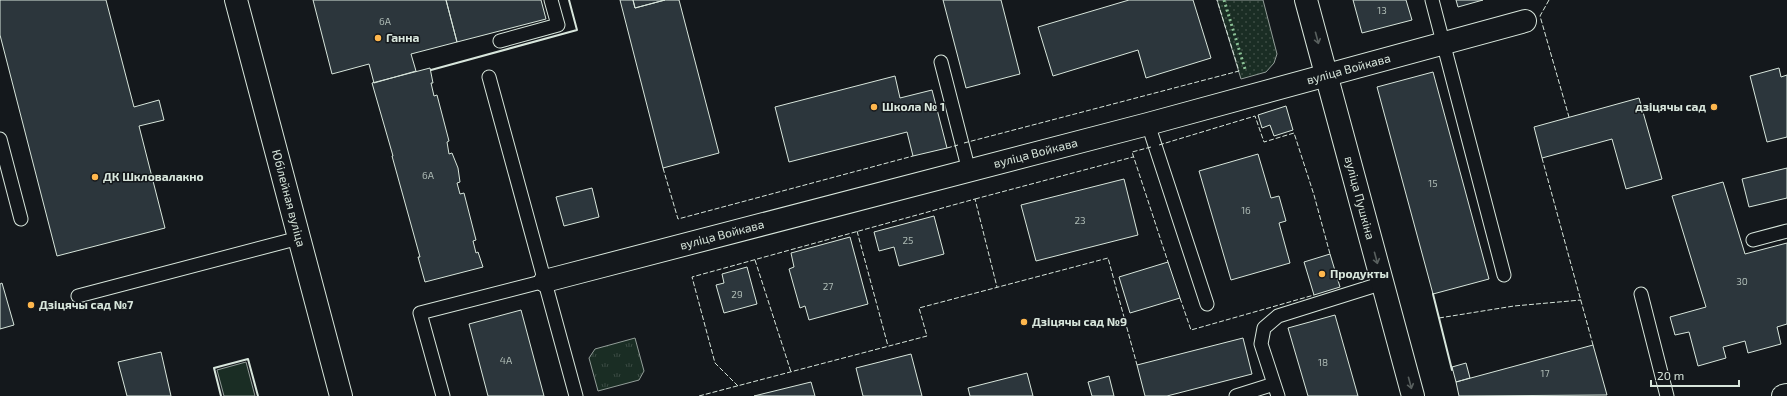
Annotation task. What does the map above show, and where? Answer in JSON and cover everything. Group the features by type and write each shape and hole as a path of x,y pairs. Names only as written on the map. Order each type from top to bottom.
{"street":[{"name":"Юбілейная вуліца","path":"236,0 341,396"},
{"name":"вуліца Пушкіна","path":"1306,0 1413,396"},
{"name":"вуліца Войкава","path":"545,281 1148,124 1443,45 1526,21"},
{"path":"1783,396 1787,395"}],"lane":[{"path":"500,40 558,25 551,0"},
{"path":"1432,0 1504,274"},
{"path":"940,62 969,171"},
{"path":"489,77 576,396"},
{"path":"1148,124 1207,304"},
{"path":"0,139 21,219"},
{"path":"1753,240 1787,231"},
{"path":"78,296 300,238"},
{"path":"443,396 420,313 545,281"},
{"path":"1236,396 1276,390 1262,344 1264,328 1278,316 1383,283"},
{"path":"1641,294 1667,396"}],"green space":[{"path":"1217,0 1263,0 1277,54 1274,63 1266,72 1241,79"},
{"path":"635,338 644,371 639,380 598,391 589,358 595,349"},
{"path":"246,362 255,396 224,396 217,370"}],"building":[{"name":"ДК Шкловалакно","path":"0,0 106,0 134,107 159,100 164,120 139,126 165,228 57,256 0,35"},
{"path":"313,0 446,0 457,42 411,54 416,71 374,83 369,64 332,74"},
{"path":"446,0 541,0 546,19 457,42"},
{"path":"620,0 633,0 635,8 665,0 679,0 719,153 663,168"},
{"path":"633,0 665,0 635,8"},
{"path":"943,0 1001,0 1020,74 966,88"},
{"path":"1129,0 1193,0 1211,58 1146,78 1138,50 1053,76 1038,27"},
{"path":"1353,0 1406,0 1412,20 1362,33"},
{"path":"1456,0 1483,0 1458,7"},
{"path":"430,68 434,96 437,95 449,141 447,142 449,154 452,153 458,168 460,182 457,183 460,194 464,193 476,240 473,241 476,253 478,252 483,267 425,282 418,257 420,257 372,83"},
{"path":"1779,68 1781,77 1787,75 1787,137 1767,142 1750,76"},
{"path":"1433,72 1489,279 1433,294 1377,87"},
{"path":"895,76 900,98 932,90 947,148 913,156 907,132 789,162 775,107"},
{"path":"1639,98 1662,179 1626,189 1612,139 1542,158 1534,127"},
{"path":"1286,106 1293,130 1274,136 1270,125 1262,128 1258,115"},
{"path":"1258,154 1271,198 1279,196 1286,221 1279,223 1290,263 1231,280 1199,171"},
{"path":"1787,168 1787,198 1749,207 1742,179"},
{"path":"1124,179 1138,235 1036,261 1021,205"},
{"path":"1723,182 1745,254 1787,243 1787,324 1777,327 1781,344 1748,353 1745,341 1723,347 1726,358 1698,366 1689,332 1675,335 1670,317 1706,307 1672,196"},
{"path":"592,188 599,217 564,226 556,197"},
{"path":"934,216 944,254 899,266 894,247 879,251 874,232"},
{"path":"850,237 868,304 809,320 805,306 800,308 789,269 794,267 791,253"},
{"name":"Продукты","path":"1330,254 1340,287 1314,295 1304,262"},
{"path":"1168,262 1180,298 1130,313 1119,277"},
{"path":"747,267 757,304 724,313 716,285 724,283 722,274"},
{"path":"2,283 14,325 0,329 0,284"},
{"path":"521,310 544,396 488,396 469,324"},
{"path":"1335,315 1358,396 1308,396 1288,328"},
{"path":"1243,338 1252,374 1167,396 1145,396 1137,365"},
{"path":"1593,345 1607,395 1459,396 1456,382"},
{"path":"161,352 171,396 127,396 118,362"},
{"path":"911,354 922,396 863,396 856,368"},
{"path":"1466,363 1470,378 1456,382 1452,367"},
{"path":"1027,373 1033,396 970,396 968,388"},
{"path":"1109,376 1114,396 1092,396 1088,382"},
{"path":"811,382 815,396 754,396"}],"hedge":[{"path":"1224,0 1245,69"}],"fence":[{"path":"964,143 1239,71 1217,0"},
{"path":"1549,0 1540,16 1569,117"},
{"path":"1159,145 1255,116 1264,142 1294,133 1314,195 1330,254"},
{"path":"947,148 958,145"},
{"path":"1151,147 1132,152 1168,262"},
{"path":"663,168 678,219 913,156"},
{"path":"975,199 1133,157"},
{"path":"1542,158 1593,345"},
{"path":"738,386 715,363 692,277 975,199 997,287"},
{"path":"857,231 888,346"},
{"path":"699,396 927,336 919,308 1108,258 1137,365"},
{"path":"755,260 791,372"},
{"path":"1180,298 1191,330 1314,295"},
{"path":"1439,318 1514,306 1581,300"}],"wall":[{"path":"431,70 577,30 569,0"},
{"path":"1433,294 1452,370"},
{"path":"221,396 214,368 248,359 258,396"}],"place":[{"name":"Ганна","path":"378,38"},
{"name":"Школа № 1","path":"874,107"},
{"name":"дзіцячы сад","path":"1714,107"},
{"name":"ДК Шкловалакно","path":"95,177"},
{"name":"Продукты","path":"1322,274"},
{"name":"Дзіцячы сад №7","path":"31,305"},
{"name":"Дзіцячы сад №9","path":"1024,322"}]}
